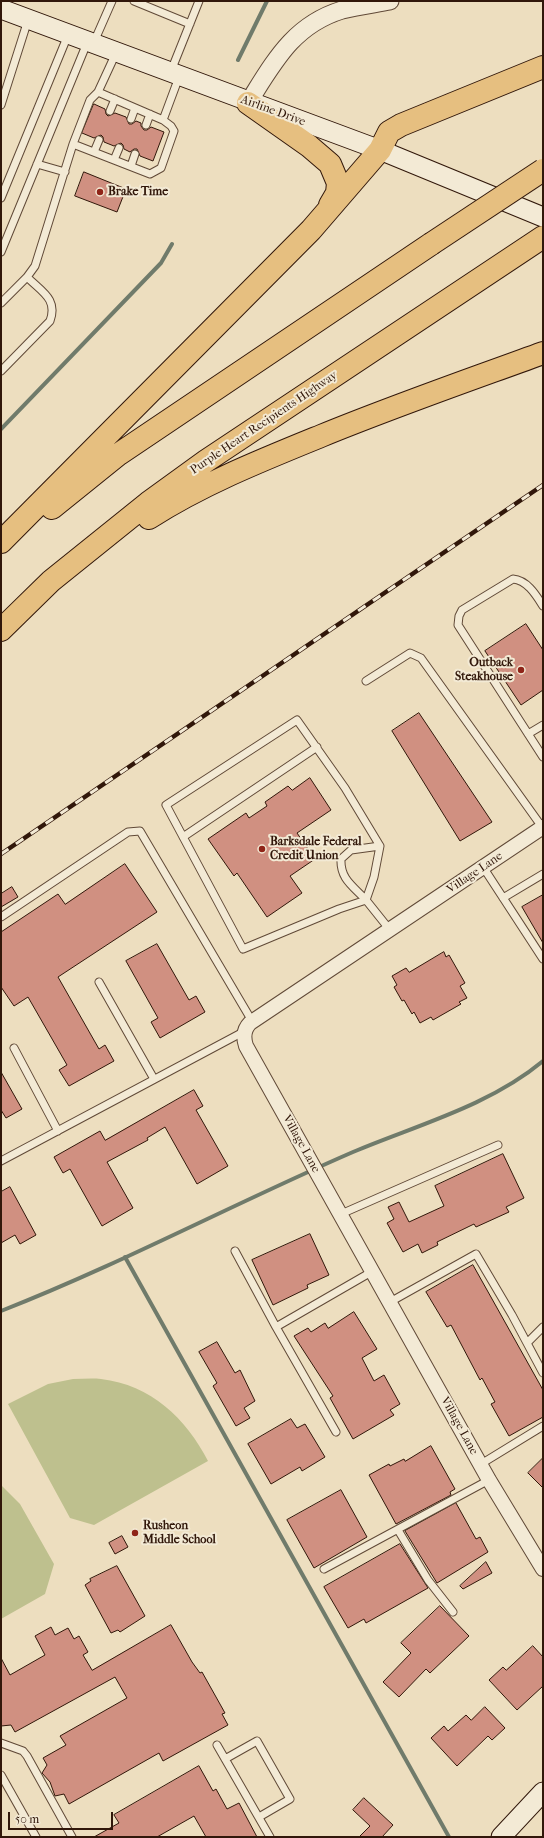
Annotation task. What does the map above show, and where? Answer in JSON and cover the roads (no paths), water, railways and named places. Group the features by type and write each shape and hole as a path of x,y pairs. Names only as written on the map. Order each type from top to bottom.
{"highway":[{"path":"1,542 311,230 380,150 389,132 401,125 543,67"},
{"path":"248,102 330,164 338,183 337,193 333,202 311,230"},
{"path":"1,556 73,490 119,454 543,170"},
{"name":"Purple Heart Recipients Highway","path":"1,630 51,581 148,503 206,461 543,237"},
{"path":"91,548 129,530 168,506 214,482 262,460 402,403 543,353"}],"main road":[{"name":"Airline Drive","path":"3,7 28,20 380,150 543,216"},
{"path":"501,1837 543,1792"}],"street":[{"path":"248,102 276,60 296,35 309,25 354,4 390,1"},
{"name":"Village Lane","path":"541,1562 489,1480 246,1046 248,1026 543,827"}],"lane":[{"path":"1,252 37,164 90,43 112,1"},
{"path":"134,1 190,24"},
{"path":"163,120 190,24 199,1"},
{"path":"1,105 28,20"},
{"path":"1,198 68,35"},
{"path":"1,303 27,277 35,266 73,144 90,100 98,92 116,53"},
{"path":"73,144 150,174 160,168 174,131 171,126 163,120 98,92"},
{"path":"110,111 115,99"},
{"path":"131,119 135,108"},
{"path":"146,125 150,114"},
{"path":"94,152 99,140"},
{"path":"114,160 119,148"},
{"path":"131,166 135,154"},
{"path":"37,164 64,172"},
{"path":"1,371 50,321 54,310 51,300 27,277"},
{"path":"543,606 528,586 519,580 513,579 462,610 459,616 458,625 543,757"},
{"path":"366,681 410,653 421,658 543,827"},
{"path":"298,720 344,788 380,846 374,877 366,900 339,909 243,949 166,805 298,720"},
{"path":"528,734 543,724"},
{"path":"183,837 317,747"},
{"path":"1,917 128,832 140,832 248,1026 154,1079 1,1161"},
{"path":"380,846 351,850 341,859 341,870 346,880 366,900 390,930"},
{"path":"483,867 543,959"},
{"path":"503,898 543,874"},
{"path":"534,945 543,948"},
{"path":"99,982 154,1079"},
{"path":"14,1048 58,1131"},
{"path":"341,1214 498,1146"},
{"path":"235,1251 276,1327 336,1432"},
{"path":"390,1302 476,1254 543,1373"},
{"path":"276,1327 373,1271"},
{"path":"527,1343 543,1327"},
{"path":"481,1464 543,1426"},
{"path":"324,1569 489,1480"},
{"path":"398,1530 428,1580 453,1612"},
{"path":"225,1759 257,1741 290,1799 258,1817"},
{"path":"1,1743 23,1752 27,1756 72,1837"},
{"path":"217,1745 270,1837"},
{"path":"1,1775 36,1837"}],"waterway":[{"path":"238,60 267,1"},
{"path":"1,429 161,263 172,244"},
{"path":"1,1311 90,1274 353,1152 476,1102 522,1077 543,1061"},
{"path":"125,1257 449,1837"}],"railway":[{"path":"1,854 543,485"}],"place":[{"name":"Brake Time","path":"100,192"},
{"name":"Outback Steakhouse","path":"521,670"},
{"name":"Barksdale Federal Credit Union","path":"262,849"},
{"name":"Rusheon Middle School","path":"135,1533"}]}
